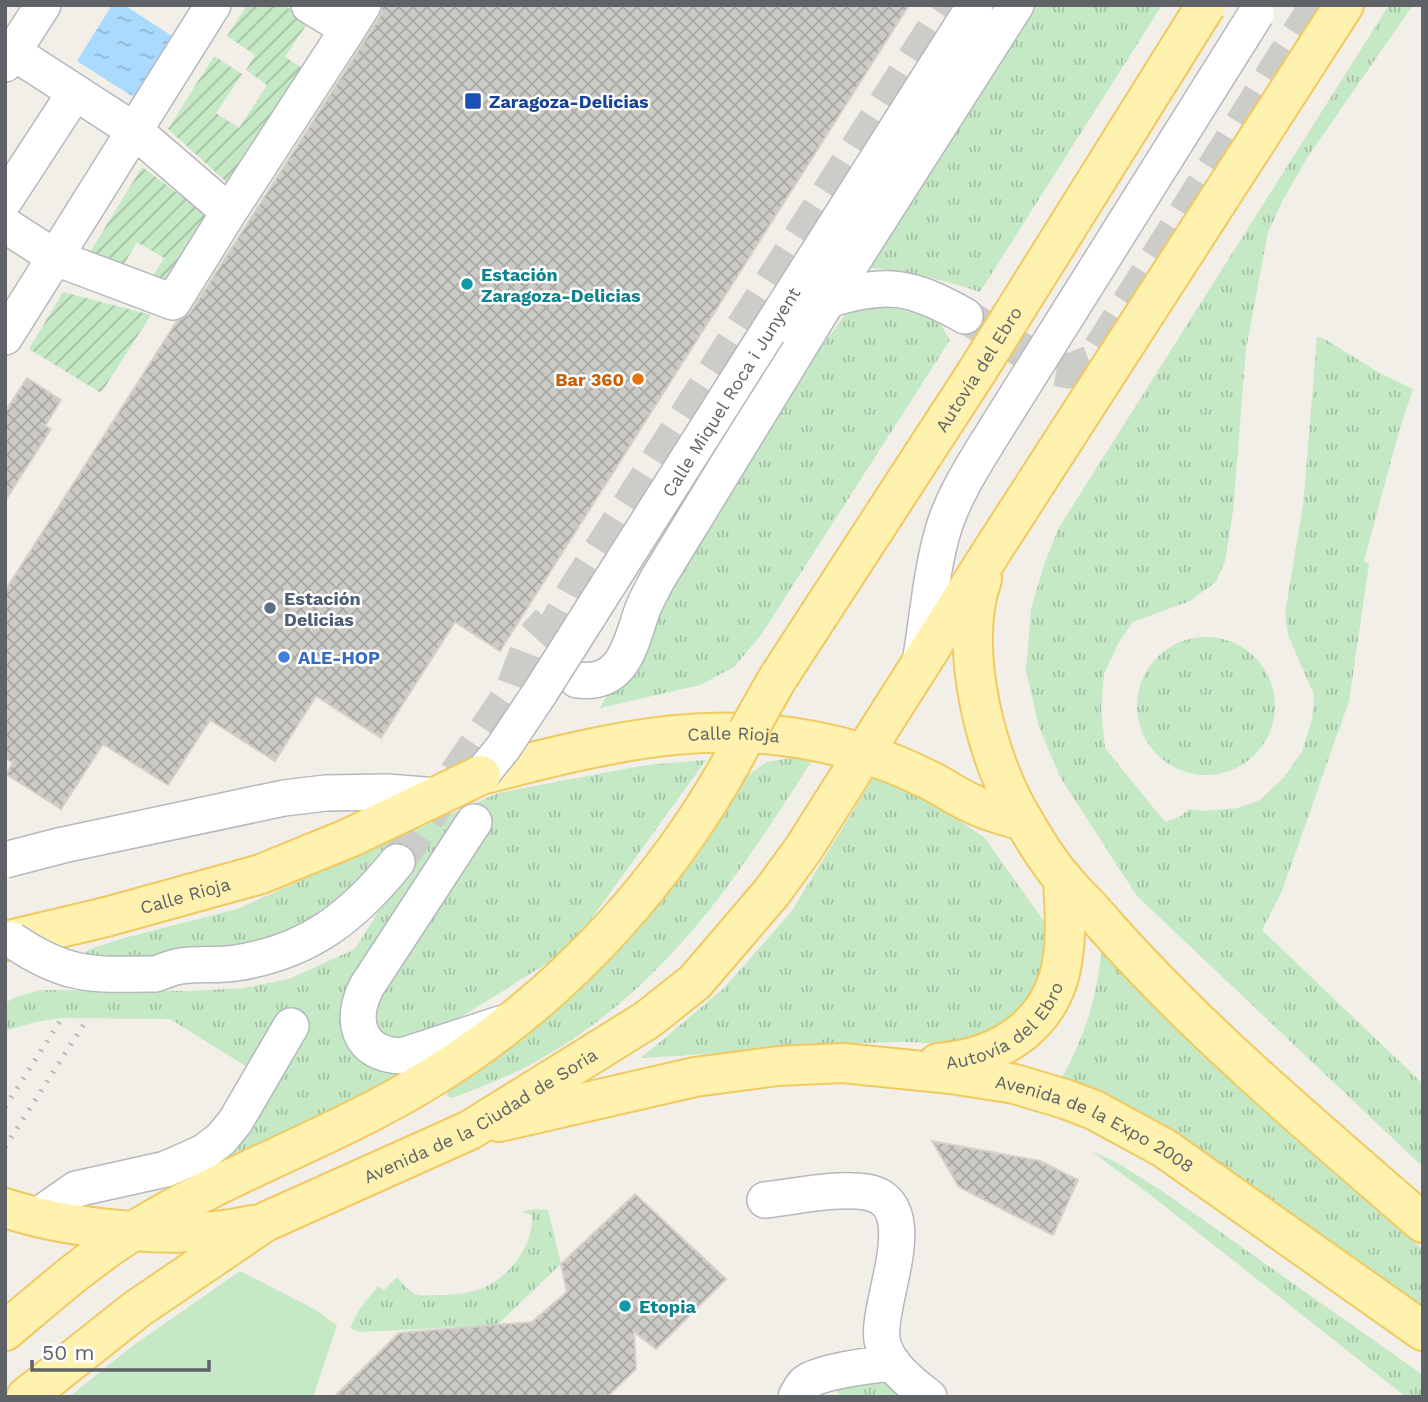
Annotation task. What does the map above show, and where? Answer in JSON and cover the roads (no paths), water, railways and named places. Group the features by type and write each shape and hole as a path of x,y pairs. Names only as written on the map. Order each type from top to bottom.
{"main road":[{"name":"Autovía del Ebro","path":"748,731 776,681 978,370 1206,5"},
{"path":"863,753 1344,5"},
{"path":"994,548 980,586 976,612 973,637 976,691 992,747 1023,821 1063,879 1139,964 1251,1072 1423,1223"},
{"name":"Calle Rioja","path":"7,943 261,874 349,838 481,775 640,739 699,732 748,731 806,738 863,753 931,781 974,805 1023,821"},
{"path":"5,1331 95,1257 120,1229 334,1132 441,1072 515,1019 601,940 641,894 668,859 732,761 748,731"},
{"name":"Avenida de la Ciudad de Soria","path":"26,1397 137,1309 265,1222 470,1129 647,1020 695,982 772,892 804,848 863,753"},
{"name":"Autovía del Ebro","path":"470,1129 695,1077 778,1066 843,1063 924,1064 952,1068 1002,1047 1032,1024 1057,984 1063,961 1063,879"},
{"name":"Avenida de la Expo 2008","path":"952,1068 1065,1099 1112,1119 1164,1148 1423,1331"},
{"path":"20,1212 120,1229 205,1232 265,1222"}],"street":[{"path":"5,337 213,5"},
{"path":"5,225 56,258 173,302 355,17 309,5"},
{"name":"Calle Miquel Roca i Junyent","path":"481,775 503,748 541,691 975,5"},
{"path":"577,680 598,680 609,675 627,655 643,608 657,580 828,300 1016,5"},
{"path":"34,9 9,58 74,93 135,131 229,212"},
{"path":"920,666 940,545 953,503 964,480 1259,10"},
{"path":"5,200 74,93"},
{"path":"828,300 850,292 889,287 938,300 965,316"},
{"name":"Calle Rioja","path":"5,860 284,798 326,793 387,792 436,796"},
{"path":"474,822 367,986 357,1010 358,1023 369,1045 390,1056 402,1056 515,1019"},
{"path":"7,943 67,969 105,975 155,974 180,966 232,964 253,960 300,944 348,915 367,898 397,862"},
{"path":"155,974 178,981 199,983 230,982 272,974 321,954 370,923"},
{"path":"20,1212 76,1189 166,1169 204,1152 221,1139 235,1122 292,1026"},
{"path":"765,1200 860,1191 882,1197 893,1208 897,1220 896,1239 881,1339 893,1363 929,1397"},
{"path":"796,1397 801,1387 815,1378 870,1365 893,1363"}],"water":[{"path":"112,5 124,5 172,36 135,98 77,61"}],"tunnel":[{"path":"577,680 556,667 545,646 574,592 949,5"},
{"path":"965,316 1052,368 1069,371 1092,362 1317,5"},
{"path":"397,862 512,692 531,641 549,621"}],"railway":[{"path":"5,1107 62,1018"},
{"path":"5,1147 88,1018"}],"place":[{"name":"Zaragoza-Delicias","path":"473,101"},
{"name":"Estación Zaragoza-Delicias","path":"467,284"},
{"name":"Bar 360","path":"638,379"},
{"name":"Estación Delicias","path":"270,608"},
{"name":"ALE-HOP","path":"284,657"},
{"name":"Etopia","path":"625,1306"}]}
